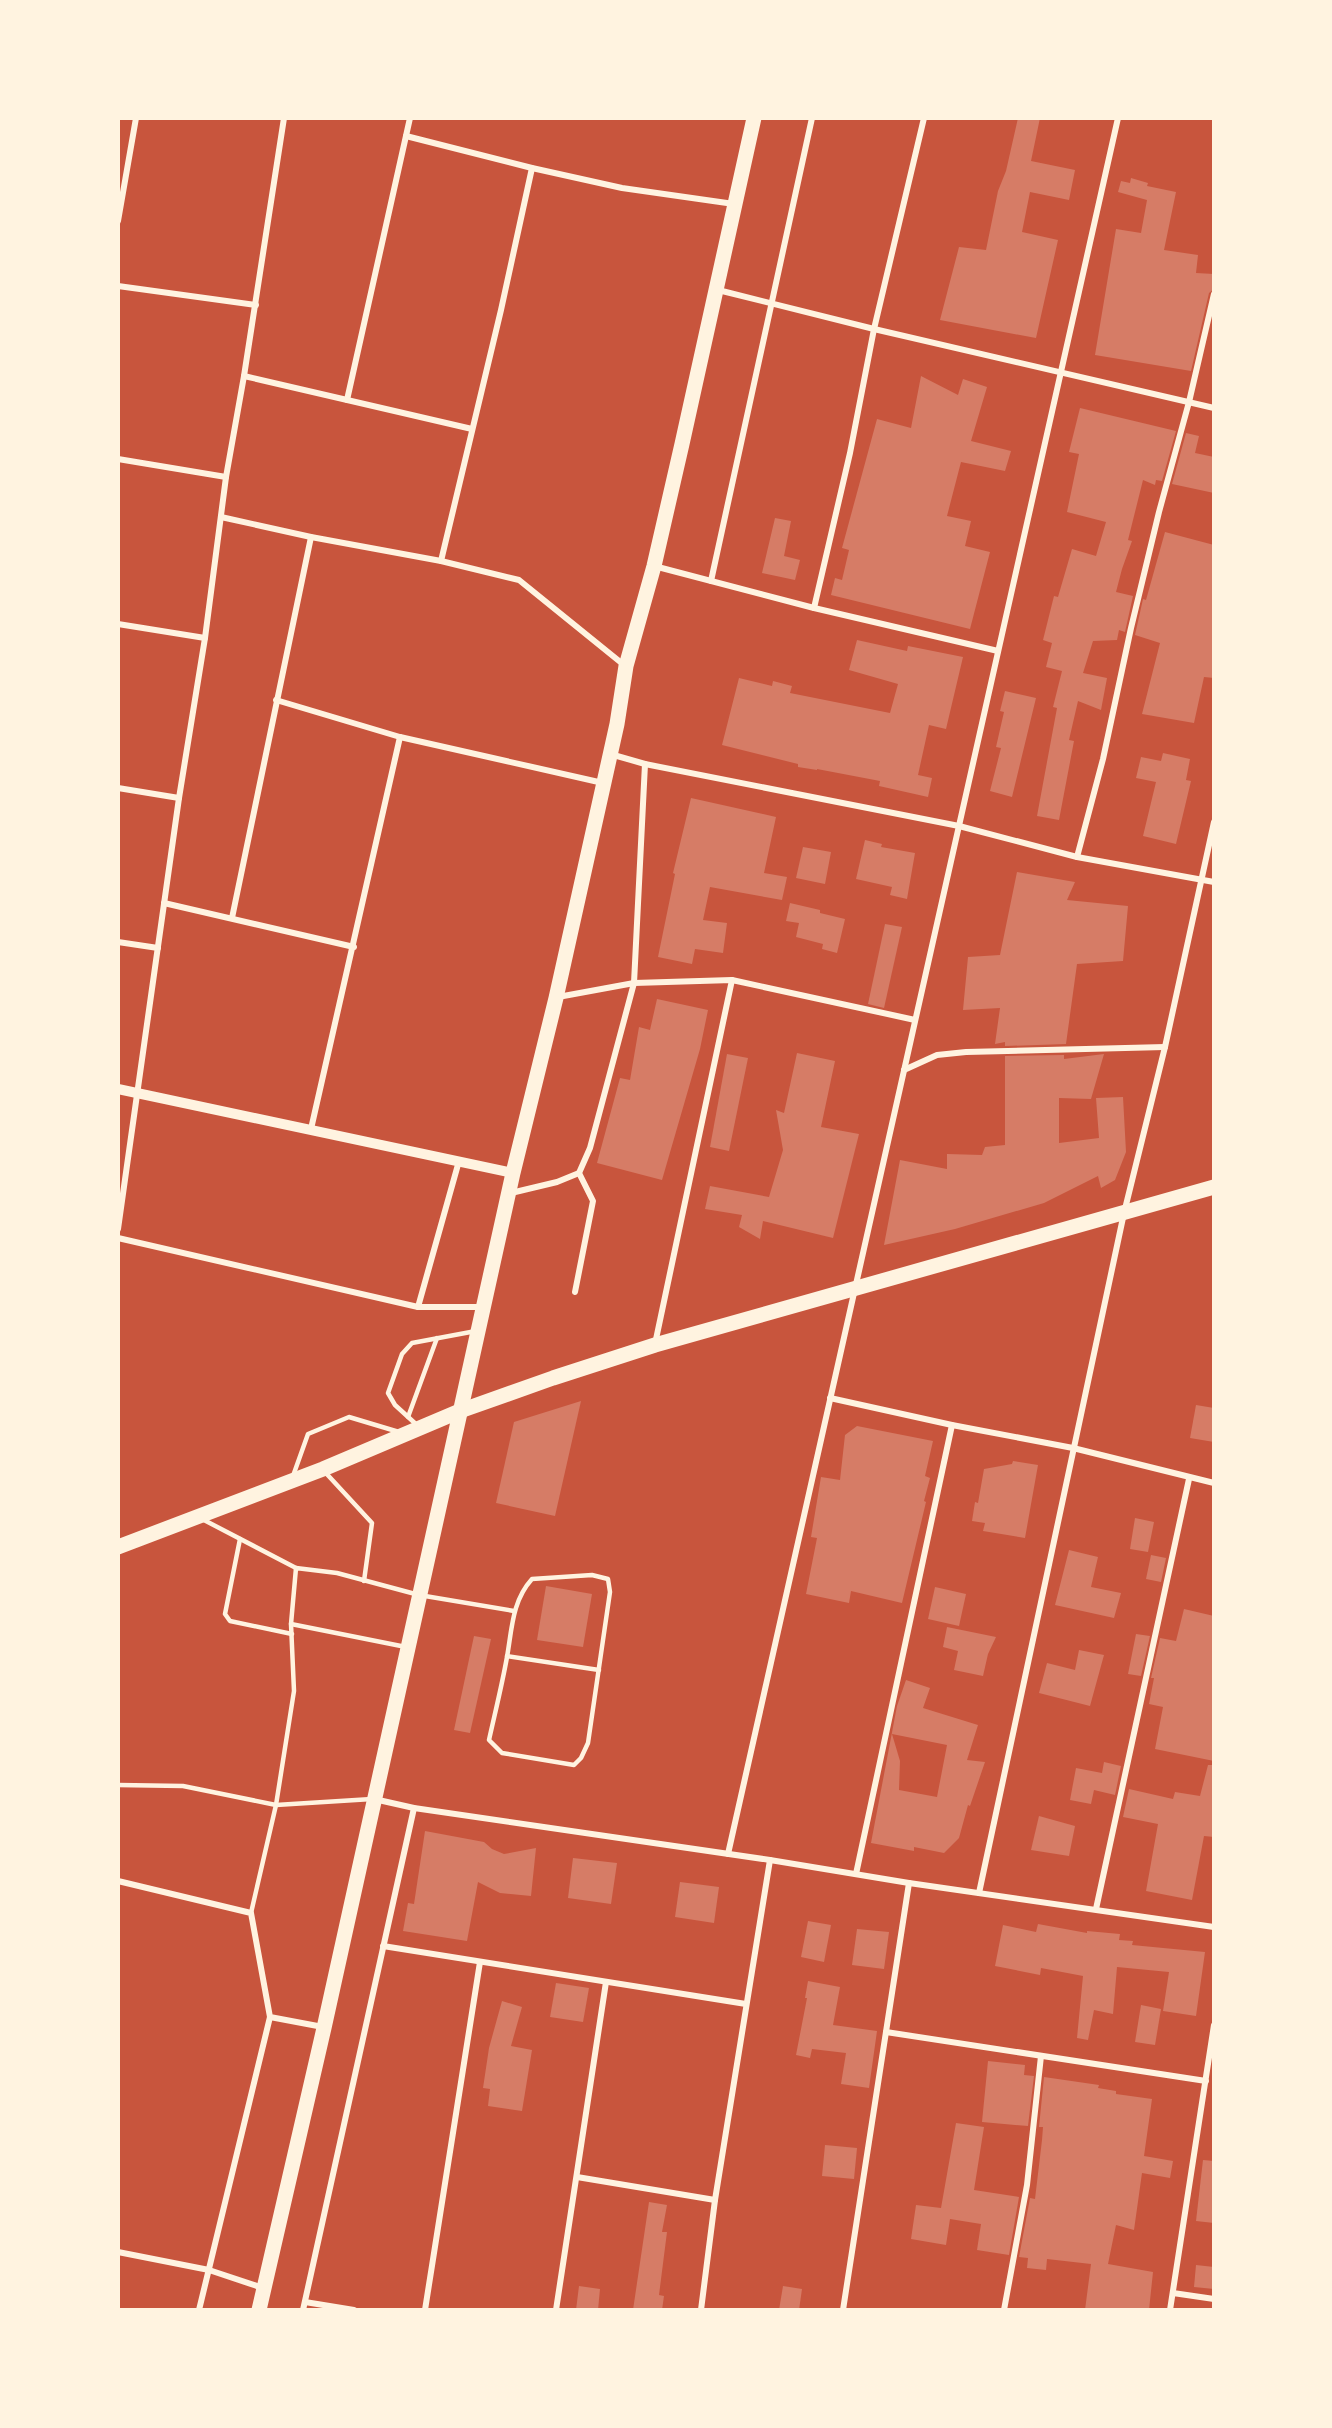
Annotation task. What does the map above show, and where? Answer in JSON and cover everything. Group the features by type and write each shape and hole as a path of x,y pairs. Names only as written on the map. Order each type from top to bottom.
{"main road":[{"path":"259,2310 480,1330 513,1173 556,998 617,724 626,666 654,566 754,118"},
{"path":"118,1547 323,1469 404,1434 414,1423 460,1411 655,1345 1214,1187"}],"street":[{"path":"118,221 136,118"},
{"path":"118,1229 139,1092 178,798 205,638 226,477 256,305 284,118"},
{"path":"347,400 410,118"},
{"path":"711,581 812,118"},
{"path":"814,608 850,453 874,329 924,118"},
{"path":"728,1854 1118,118"},
{"path":"406,136 622,188 735,204"},
{"path":"441,561 501,310 532,168"},
{"path":"118,286 256,305"},
{"path":"716,290 1214,408"},
{"path":"1077,857 1103,759 1131,628 1214,294"},
{"path":"244,376 472,429"},
{"path":"118,459 226,477"},
{"path":"221,517 310,537 441,561 519,580 626,666"},
{"path":"232,918 310,537"},
{"path":"654,566 814,608 998,651"},
{"path":"118,624 205,638"},
{"path":"276,700 400,737 603,783"},
{"path":"311,1129 400,737"},
{"path":"610,753 645,764 959,826 1077,857 1214,882"},
{"path":"509,1194 557,1182 579,1173 590,1148 634,982 645,764"},
{"path":"118,788 178,798"},
{"path":"980,1893 1124,1213 1165,1047 1214,822"},
{"path":"164,903 354,947"},
{"path":"118,942 158,948"},
{"path":"556,998 634,982 732,980 915,1020"},
{"path":"655,1345 732,980"},
{"path":"904,1070 937,1055 966,1052 1165,1047"},
{"path":"118,1089 513,1173"},
{"path":"418,1307 459,1161"},
{"path":"575,1292 593,1201 579,1173"},
{"path":"118,1238 418,1307 485,1307"},
{"path":"830,1398 1073,1449 1189,1479 1214,1483"},
{"path":"856,1874 952,1425"},
{"path":"1096,1909 1189,1479"},
{"path":"373,1799 414,1808 770,1860 909,1883 1213,1926"},
{"path":"303,2310 414,1808"},
{"path":"701,2310 715,2200 770,1860"},
{"path":"118,1881 251,1913 270,2017 199,2310"},
{"path":"843,2310 909,1883"},
{"path":"383,1946 747,2004"},
{"path":"425,2310 480,1962"},
{"path":"556,2310 606,1982"},
{"path":"270,2017 324,2028"},
{"path":"1170,2310 1214,2025"},
{"path":"886,2032 1206,2081"},
{"path":"1004,2310 1027,2185 1041,2056"},
{"path":"577,2177 715,2200"},
{"path":"118,2252 209,2270 264,2288"},
{"path":"1173,2293 1214,2299"},
{"path":"305,2302 354,2310"}],"lane":[{"path":"437,1338 414,1423 388,1394 402,1354 412,1343 437,1338 480,1330"},
{"path":"291,1482 308,1434 349,1417 404,1434"},
{"path":"323,1469 372,1523 364,1581"},
{"path":"199,1517 296,1568 337,1573 419,1595 514,1611"},
{"path":"240,1539 225,1614 230,1621 292,1634"},
{"path":"251,1913 276,1805 294,1691 291,1624 296,1568"},
{"path":"592,1575 608,1579 610,1592 588,1743 580,1758 573,1765 502,1753 489,1740 507,1656 514,1611 522,1590 532,1579 592,1575"},
{"path":"291,1624 407,1648"},
{"path":"507,1656 599,1670"},
{"path":"118,1785 183,1786 276,1805 373,1799"}],"building":[{"path":"1018,118 1040,118 1031,161 1075,170 1069,200 1030,192 1022,232 1058,240 1036,338 940,320 959,247 986,250 998,191 1006,171"},
{"path":"1131,178 1148,183 1147,186 1176,192 1164,250 1198,255 1196,273 1214,274 1214,289 1209,293 1191,371 1095,355 1116,229 1141,233 1147,200 1118,192 1121,181 1130,183"},
{"path":"921,376 958,395 963,379 987,387 971,441 1011,451 1005,471 961,462 947,516 971,521 965,546 990,552 970,629 831,595 835,578 842,580 849,550 842,548 877,419 911,428"},
{"path":"1080,408 1176,431 1162,481 1156,480 1155,485 1143,480 1128,540 1132,541 1116,592 1133,596 1125,632 1119,630 1117,640 1093,641 1083,673 1107,678 1101,710 1078,701 1069,740 1074,741 1059,820 1037,816 1057,708 1053,707 1062,671 1046,667 1052,643 1043,640 1054,596 1058,597 1072,549 1096,556 1106,522 1067,512 1079,454 1069,452"},
{"path":"1186,433 1199,436 1195,453 1214,457 1214,493 1172,484"},
{"path":"775,518 791,521 784,556 800,560 795,580 762,573"},
{"path":"1165,532 1214,545 1214,678 1204,677 1194,723 1142,714 1160,643 1135,635 1143,599 1146,600"},
{"path":"857,640 907,651 908,646 963,657 946,729 929,725 918,775 932,778 928,797 879,786 880,781 798,767 798,764 722,745 739,678 772,686 773,681 792,686 790,693 890,713 898,684 849,670"},
{"path":"1005,691 1036,698 1012,797 990,791 1001,748 996,747 1004,712 1000,711"},
{"path":"1163,753 1190,759 1186,780 1191,781 1176,844 1143,836 1156,782 1136,778 1141,757 1161,761"},
{"path":"691,798 776,817 764,873 787,877 782,900 710,887 703,920 727,923 723,953 695,949 692,964 658,957 675,874 673,873"},
{"path":"865,840 882,844 881,847 915,853 907,899 890,895 892,887 856,879"},
{"path":"803,847 831,852 825,884 796,878"},
{"path":"1017,872 1075,882 1067,900 1128,906 1123,961 1077,964 1066,1044 1005,1046 1005,1042 995,1044 1000,1008 963,1010 968,957 1000,955"},
{"path":"790,903 845,919 837,953 822,949 823,944 796,937 799,923 786,921"},
{"path":"885,924 902,927 884,1008 868,1004"},
{"path":"657,999 708,1010 700,1049 662,1180 597,1163 620,1078 630,1080 639,1027 650,1030"},
{"path":"797,1053 835,1061 821,1127 859,1134 833,1238 763,1221 760,1239 739,1227 742,1215 705,1209 710,1186 769,1197 783,1150 776,1110 784,1113"},
{"path":"727,1054 748,1058 729,1151 710,1147"},
{"path":"1104,1054 1091,1099 1059,1098 1059,1143 1099,1138 1096,1098 1123,1097 1126,1152 1115,1180 1101,1188 1098,1176 1044,1203 955,1229 884,1245 900,1160 947,1169 947,1154 982,1155 985,1147 1005,1145 1005,1056 1064,1055 1064,1059"},
{"path":"581,1401 555,1516 496,1503 514,1422"},
{"path":"1196,1405 1214,1408 1214,1442 1190,1438"},
{"path":"857,1426 933,1441 925,1476 930,1478 924,1501 926,1502 902,1603 851,1591 849,1603 806,1594 817,1538 811,1537 821,1477 840,1480 845,1435"},
{"path":"1013,1461 1038,1465 1025,1538 983,1531 985,1523 972,1521 984,1469 1012,1464"},
{"path":"1135,1518 1154,1522 1148,1552 1130,1549"},
{"path":"1069,1550 1098,1557 1091,1587 1121,1593 1114,1618 1055,1605"},
{"path":"1151,1555 1166,1558 1161,1582 1146,1579"},
{"path":"546,1586 592,1594 583,1647 537,1640"},
{"path":"935,1587 966,1594 959,1626 928,1619"},
{"path":"1184,1609 1214,1616 1214,1761 1155,1749 1163,1707 1149,1704 1154,1678 1151,1678 1160,1638 1176,1641"},
{"path":"947,1627 996,1637 988,1654 983,1676 954,1670 958,1651 943,1647"},
{"path":"1136,1634 1150,1636 1141,1676 1128,1674"},
{"path":"474,1636 491,1639 470,1733 454,1730"},
{"path":"1079,1650 1104,1655 1090,1706 1039,1693 1047,1663 1075,1670"},
{"path":"906,1680 930,1688 923,1708 978,1725 967,1760 985,1762 970,1806 968,1805 959,1838 944,1853 914,1847 914,1851 871,1843 897,1706","holes":["892,1734 947,1745 937,1797 899,1790 900,1761"]},
{"path":"1104,1762 1121,1766 1115,1795 1094,1790 1091,1804 1070,1800 1076,1768 1102,1773"},
{"path":"1208,1765 1214,1765 1214,1837 1204,1836 1192,1900 1146,1891 1158,1824 1123,1817 1129,1789 1173,1799 1175,1792 1200,1796"},
{"path":"1039,1816 1075,1826 1069,1856 1031,1850"},
{"path":"425,1831 484,1842 492,1849 504,1854 536,1848 531,1896 500,1893 478,1882 467,1941 403,1931 408,1903 414,1904"},
{"path":"573,1858 617,1863 611,1904 568,1898"},
{"path":"680,1882 719,1887 714,1923 675,1917"},
{"path":"808,1921 831,1925 824,1962 801,1957"},
{"path":"1038,1924 1087,1933 1087,1931 1120,1934 1119,1940 1133,1941 1132,1945 1205,1952 1196,2016 1163,2011 1169,1972 1117,1967 1113,2014 1094,2010 1088,2040 1077,2038 1083,1976 1041,1968 1040,1975 995,1966 1003,1925 1036,1932"},
{"path":"857,1929 889,1932 884,1969 852,1965"},
{"path":"808,1981 840,1987 833,2025 877,2031 869,2088 841,2084 846,2053 812,2049 810,2058 796,2055"},
{"path":"556,1983 589,1988 583,2022 550,2017"},
{"path":"502,2001 522,2007 511,2046 532,2050 522,2111 488,2106 490,2089 483,2088 489,2048"},
{"path":"1141,2005 1161,2009 1155,2045 1135,2042"},
{"path":"988,2061 1025,2065 1024,2075 1034,2076 1028,2126 982,2122"},
{"path":"1044,2077 1099,2085 1098,2088 1116,2091 1116,2094 1152,2099 1144,2156 1173,2161 1170,2178 1142,2173 1134,2230 1116,2225 1108,2264 1153,2272 1149,2310 1085,2310 1091,2264 1047,2259 1046,2270 1027,2268 1028,2258 1019,2257 1030,2198 1035,2199 1043,2127 1039,2127"},
{"path":"956,2123 984,2127 974,2190 1019,2197 1009,2255 977,2250 981,2224 950,2219 946,2245 911,2239 916,2205 941,2208"},
{"path":"825,2145 857,2148 854,2179 822,2176"},
{"path":"1203,2160 1214,2161 1214,2223 1196,2221"},
{"path":"649,2202 667,2205 662,2232 667,2232 659,2295 664,2296 662,2310 633,2310"},
{"path":"1196,2265 1214,2267 1214,2289 1194,2287"},
{"path":"579,2286 600,2289 598,2310 576,2310"},
{"path":"783,2286 802,2289 799,2310 779,2310"}]}
